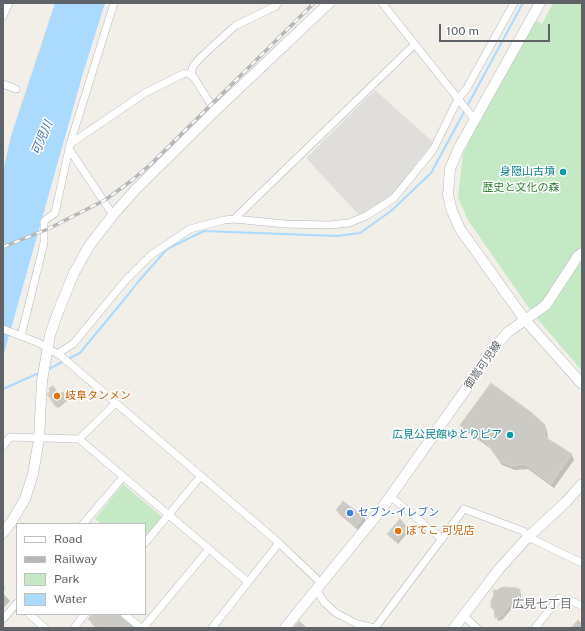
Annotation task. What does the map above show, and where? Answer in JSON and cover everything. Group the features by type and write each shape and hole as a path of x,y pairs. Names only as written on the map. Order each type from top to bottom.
{"street":[{"path":"3,16 9,3"},
{"path":"18,335 44,243 44,221 55,212 70,146 114,3"},
{"path":"190,75 193,66 200,57 235,26 276,6 278,3"},
{"path":"3,532 15,523 25,500 33,474 40,439 44,363 58,312 74,273 90,246 113,215 136,189 215,111 329,3"},
{"path":"382,3 475,120"},
{"path":"59,355 73,344 125,281 151,255 190,229 224,220 234,219 285,224 349,223 366,216 394,198 433,150 458,99 467,88 514,3"},
{"path":"540,3 459,148 450,169 448,195 452,211 460,229 524,320 582,384"},
{"path":"234,219 415,44"},
{"path":"70,146 145,93 185,73 195,79 215,111"},
{"path":"3,84 16,89"},
{"path":"70,146 113,215"},
{"name":"御嵩可児線","path":"285,628 390,496 466,389 487,356 508,332 546,305 578,256 582,253"},
{"path":"3,329 39,343 59,355 116,403 200,477 279,543 318,586 324,602 336,613 355,626 375,628 464,509 523,531 528,537 582,563"},
{"path":"79,439 116,403"},
{"path":"3,446 10,437 79,439 248,582"},
{"path":"85,523 123,477"},
{"path":"146,542 200,477"},
{"path":"454,628 499,568 528,537 566,502 582,484"},
{"path":"390,496 442,539"},
{"path":"212,628 279,543"},
{"path":"125,615 142,628 209,549"},
{"path":"535,628 559,598 582,606"},
{"path":"3,619 16,605"},
{"path":"29,615 45,628"},
{"path":"74,628 85,615"},
{"path":"464,616 476,628"}],"shaded area":[{"path":"375,90 433,142 396,190 376,208 364,214 358,214 306,158"}],"green space":[{"name":"歴史と文化の森","path":"553,3 582,3 582,371 531,311 468,220 458,197 463,154 536,20 542,24"},
{"path":"123,484 162,517 146,536 146,523 100,523 95,519"}],"water":[{"name":"可児川","path":"55,3 105,3 83,73 3,357 3,171 11,136"}],"building":[{"name":"広見公民館ゆとりピア","path":"491,383 532,413 545,425 545,437 572,454 551,484 525,464 511,466 499,460 487,443 460,425"},
{"name":"岐阜タンメン","path":"53,386 59,394 63,392 68,398 56,407 47,394 50,392 49,388"},
{"name":"セブン-イレブン","path":"343,501 364,517 356,527 336,510"},
{"name":"ぼてこ 可児店","path":"400,519 408,528 396,542 387,534"},
{"path":"504,587 520,589 520,594 500,617 495,618 494,608 491,608 491,601 494,595 493,590 498,590"},
{"path":"91,615 120,615 136,628 100,628 88,619"},
{"path":"578,620 582,624 582,628 571,628"},
{"path":"299,621 307,628 293,628"}],"waterway":[{"path":"68,359 80,353 167,249 204,231 337,236 360,233 391,211 431,173 523,3"},
{"path":"49,369 64,361"},
{"path":"3,389 39,373"}],"railway":[{"path":"3,247 48,229 105,200 131,181 151,164 314,3"}],"place":[{"name":"身隠山古墳","path":"563,172"},
{"name":"岐阜タンメン","path":"57,396"},
{"name":"広見公民館ゆとりピア","path":"510,435"},
{"name":"セブン-イレブン","path":"350,513"},
{"name":"ぼてこ 可児店","path":"398,531"}],"district":[{"name":"広見七丁目","path":"542,604"}]}
